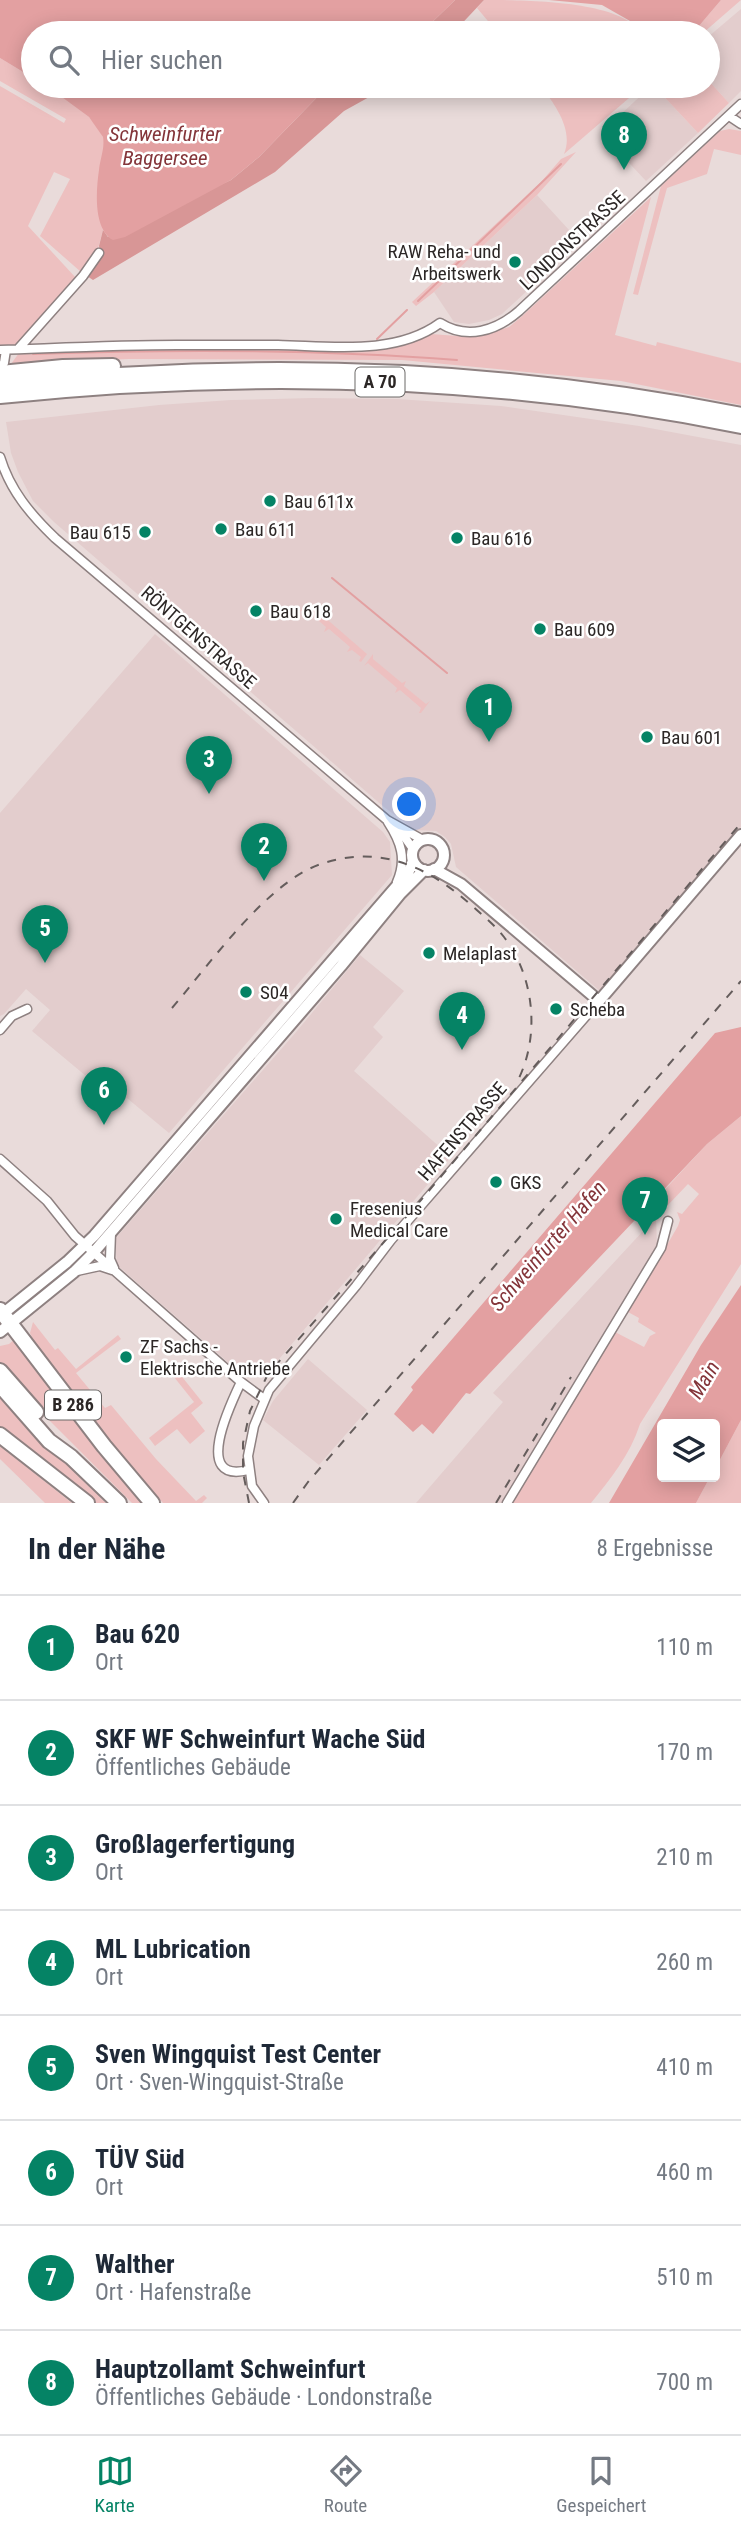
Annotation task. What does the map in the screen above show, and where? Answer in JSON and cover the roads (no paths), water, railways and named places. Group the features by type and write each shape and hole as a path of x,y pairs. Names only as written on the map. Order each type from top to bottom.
{"highway":[{"name":"A 70","path":"0,385 103,366 173,371 307,369 432,374 605,392 741,415"},
{"path":"0,373 18,383"},
{"name":"A 70","path":"0,396 18,383 276,379 378,382 566,397 741,426"},
{"name":"B 286","path":"3,1319 152,1503"},
{"name":"B 286","path":"0,1371 56,1434 71,1457"},
{"name":"B 286","path":"0,1385 49,1441 71,1457 119,1503"},
{"path":"0,1435 87,1503"}],"street":[{"name":"LONDONSTRASSE","path":"19,348 185,345 353,347 390,342 428,332 440,323 458,331 475,332 498,326 511,319 741,104"},
{"path":"729,116 741,124"},
{"path":"0,367 4,363 3,350 19,348 83,276 99,253"},
{"name":"RÖNTGENSTRASSE","path":"0,457 6,475 20,500 54,538 387,820 423,840"},
{"path":"387,820 403,855 401,871 394,889"},
{"name":"RÖNTGENSTRASSE","path":"397,827 413,855"},
{"name":"HAFENSTRASSE","path":"248,1470 250,1439 264,1399 278,1378 391,1240 565,1042 741,835"},
{"path":"365,930 408,873 413,855 423,840 433,840 438,842 443,850 443,860 461,884 599,1001"},
{"path":"413,855 429,870 461,884"},
{"path":"75,1272 89,1249 365,930 400,894 443,860"},
{"path":"0,1030 12,1016 27,1009"},
{"path":"0,1159 47,1201 89,1249 240,1382 264,1399"},
{"path":"3,1319 111,1231 144,1185"},
{"path":"507,1503 661,1248 668,1221"},
{"path":"111,1231 110,1259 115,1271"},
{"path":"3,1319 75,1272 100,1266 115,1271"},
{"path":"240,1382 220,1434 218,1460 227,1471 248,1470 252,1486 264,1503"}],"water":[{"path":"0,0 455,0 433,21 21,21 21,71 0,58"},
{"path":"549,0 721,0 703,21 630,21 602,5"},
{"name":"Schweinfurter Baggersee","path":"63,98 316,98 259,157 231,180 125,237 113,240 102,227 97,208 103,137 89,117"},
{"name":"Schweinfurter Hafen","path":"741,1027 741,1116 707,1144 470,1394 466,1393 433,1434 422,1424 413,1432 394,1414 413,1390 411,1387 715,1033"},
{"name":"Main","path":"741,1285 741,1420 720,1460 720,1419 658,1419 701,1345"},
{"path":"657,1421 657,1482 707,1482 696,1503 609,1503"}],"waterway":[{"path":"418,301 561,164"},
{"path":"377,339 407,310"},
{"path":"33,354 245,351 457,360"},
{"path":"332,578 447,673"}],"railway":[{"path":"249,1503 243,1472 243,1443 250,1411 268,1374 421,1200 741,823"},
{"path":"172,1008 222,947 282,886 303,872 324,863 345,858 384,858 420,870 454,891 497,928 514,952 522,969 531,1006 530,1043 519,1078"},
{"path":"293,1503 308,1482 741,981"},
{"path":"496,1503 571,1377"}],"place":[{"name":"Hauptzollamt Schweinfurt","path":"624,170"},
{"name":"RAW Reha- und Arbeitswerk","path":"515,262"},
{"name":"Bau 611x","path":"270,501"},
{"name":"Bau 611","path":"221,529"},
{"name":"Bau 615","path":"145,532"},
{"name":"Bau 616","path":"457,538"},
{"name":"Bau 618","path":"256,611"},
{"name":"Bau 609","path":"540,629"},
{"name":"Bau 601","path":"647,737"},
{"name":"Bau 620","path":"489,742"},
{"name":"Großlagerfertigung","path":"209,794"},
{"name":"SKF WF Schweinfurt Wache Süd","path":"264,881"},
{"name":"Melaplast","path":"429,953"},
{"name":"Sven Wingquist Test Center","path":"45,963"},
{"name":"S04","path":"246,992"},
{"name":"Scheba","path":"556,1009"},
{"name":"ML Lubrication","path":"462,1050"},
{"name":"TÜV Süd","path":"104,1125"},
{"name":"GKS","path":"496,1182"},
{"name":"Fresenius Medical Care","path":"336,1219"},
{"name":"Walther","path":"645,1235"},
{"name":"ZF Sachs - Elektrische Antriebe","path":"126,1357"}]}
